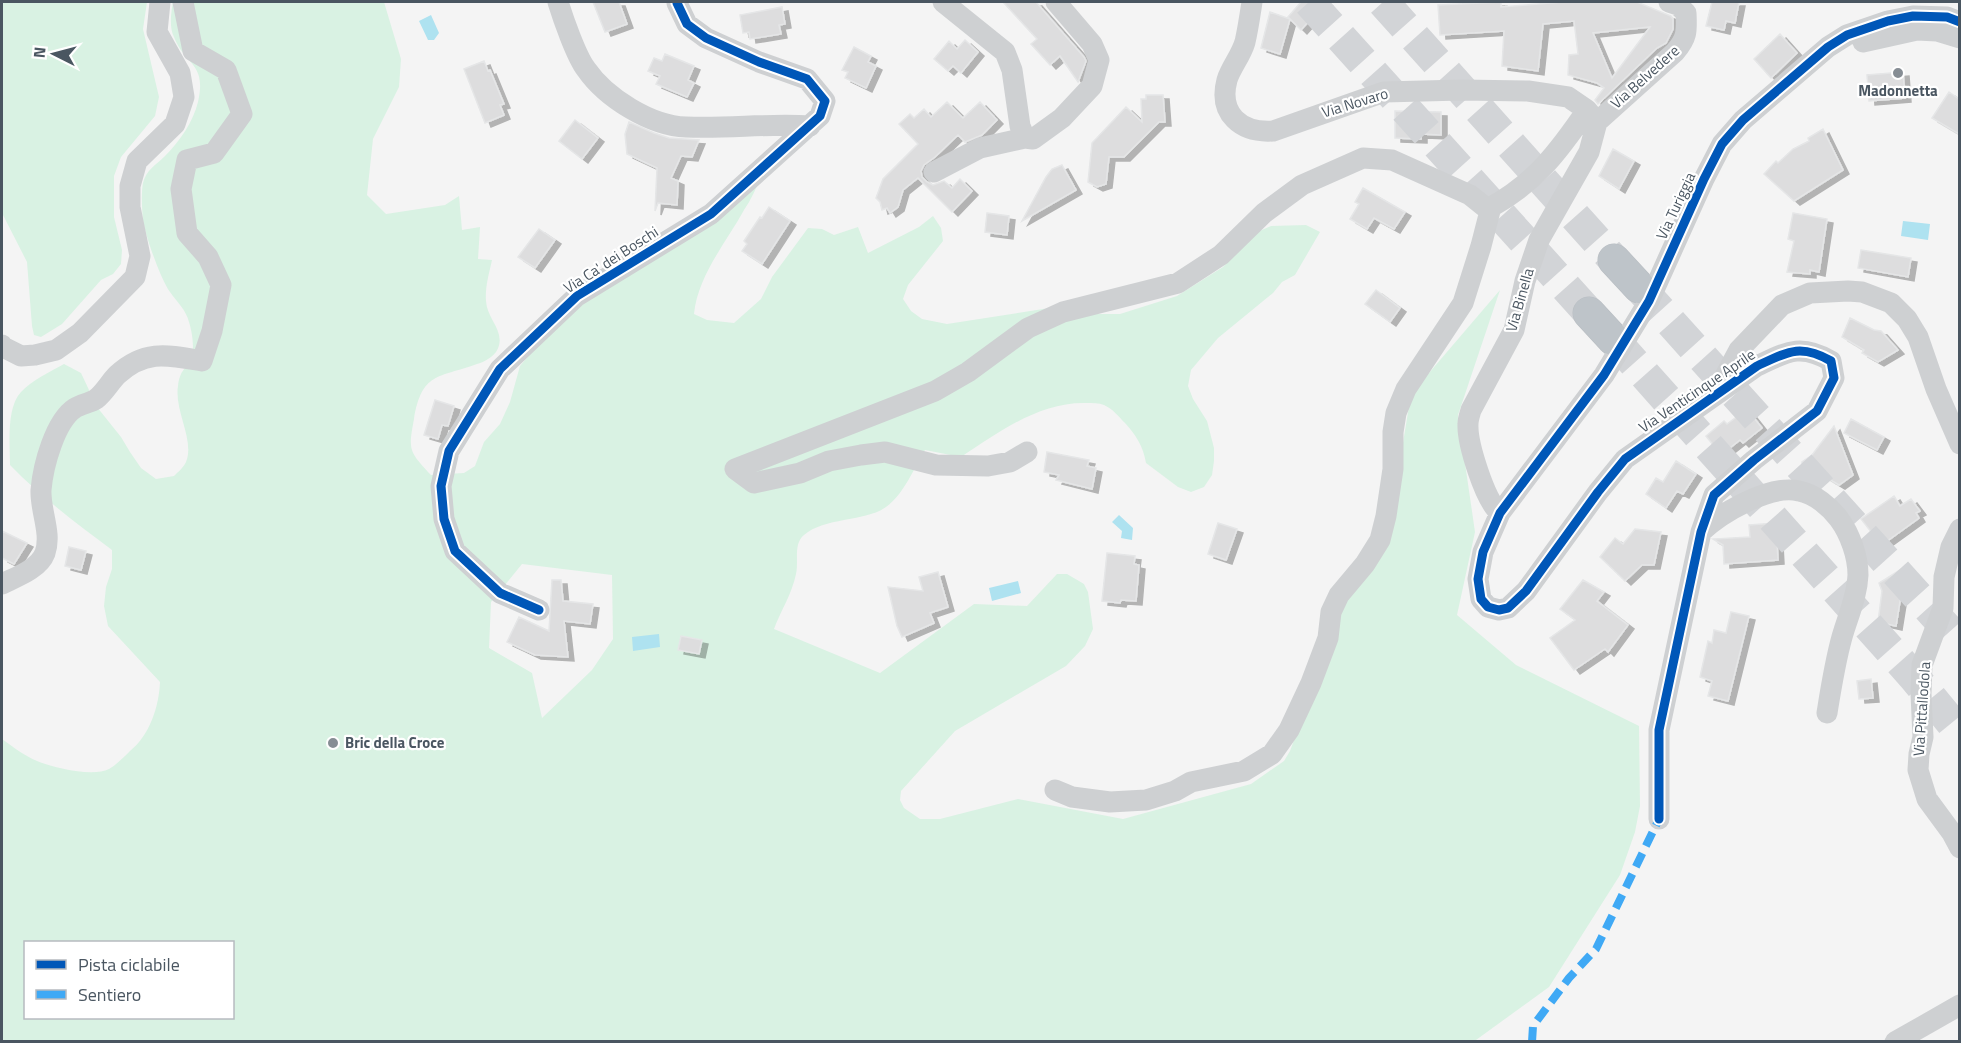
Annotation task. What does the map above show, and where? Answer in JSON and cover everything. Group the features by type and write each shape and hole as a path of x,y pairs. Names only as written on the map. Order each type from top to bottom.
{"highway":[{"path":"1614,260 1639,287"},
{"path":"1589,313 1613,339"}],"street":[{"path":"2,345 21,356 56,350 80,333 135,277 140,256 130,207 130,186 137,161 175,124 184,97 180,73 157,32 160,2"},
{"path":"2,584 26,573 44,556 48,539 41,490 45,468 58,427 74,409 97,398 117,376 134,362 153,355 202,361 212,331 221,285 208,257 187,233 181,189 187,160 214,153 243,114 226,70 193,51 183,2"},
{"path":"558,2 585,68 598,83 641,115 667,125 686,128 780,123 810,126"},
{"path":"677,2 699,2"},
{"name":"Via Ca' dei Boschi","path":"539,610 500,593 455,551 444,519 441,486 449,451 500,369 577,296 711,214 810,126 820,116 825,101 807,78 759,62 706,38 687,24 677,2"},
{"path":"944,2 1005,52 1012,70 1020,126 1025,138"},
{"path":"934,172 980,148 1025,138 1033,139 1062,118 1092,86 1099,60 1092,45 1056,2"},
{"name":"Via Novaro","path":"1252,2 1244,45 1227,80 1225,98 1228,110 1246,129 1260,132 1273,131 1384,92 1528,91 1568,97 1592,116"},
{"name":"Via Belvedere","path":"1592,116 1675,52 1685,40 1686,13 1678,5 1669,2"},
{"name":"Via Turiggia","path":"1500,513 1604,375 1649,301 1722,144 1743,120 1828,47 1846,35 1888,21 1913,16 1947,17 1959,22"},
{"name":"Via Turiggia","path":"1798,74 1856,43 1917,30 1937,30 1959,39"},
{"path":"1027,452 1010,462 988,466 936,465 885,452 829,461 800,472 754,483 735,469 935,391 968,372 1028,328 1063,312 1178,283 1221,255 1264,213 1302,185 1363,158 1392,160 1470,195 1485,207 1491,207 1536,175 1592,116"},
{"name":"Via Binella","path":"1500,513 1494,509 1482,483 1469,438 1468,423 1471,410 1514,330 1525,281 1539,240 1589,152 1592,116"},
{"path":"1055,790 1072,796 1110,802 1146,800 1175,791 1191,782 1244,771 1272,754 1289,730 1311,683 1328,638 1331,612 1339,595 1365,564 1380,540 1393,469 1393,432 1396,413 1406,389 1463,303 1491,207"},
{"path":"1716,395 1739,350 1782,305 1810,293 1862,292 1891,303 1907,319 1918,337 1959,444"},
{"name":"Via Venticinque Aprile","path":"1500,513 1483,552 1478,579 1481,599 1488,607 1499,610 1508,608 1526,591 1598,492 1625,459 1757,366 1789,351 1819,354 1831,362 1834,378 1817,411 1754,459 1713,495 1701,532 1659,730 1659,819"},
{"path":"1701,532 1731,510 1759,496 1796,490 1808,493 1831,508 1846,528 1855,555 1858,574 1856,596 1836,660 1827,713"},
{"name":"Via Pittallodola","path":"1959,529 1951,547 1944,577 1942,608 1922,665 1923,737 1918,754 1918,770 1927,799 1952,833 1959,848"},
{"path":"1895,1041 1959,1005"}],"green space":[{"path":"2,2 147,2 143,29 159,97 155,116 121,157 114,176 114,217 122,250 121,264 113,274 101,280 62,324 41,337 34,335 32,326 27,262 2,213"},
{"path":"173,2 384,2 401,59 399,87 373,139 367,195 386,214 445,205 459,196 462,230 480,227 478,259 492,260 486,301 500,339 496,352 490,358 434,379 422,393 417,404 411,444 414,455 431,475 464,473 475,466 484,442 500,424 510,402 520,366 553,326 603,287 761,177 701,286 694,314 707,320 734,323 761,299 772,277 808,228 822,229 834,235 858,227 868,253 919,227 933,216 941,228 943,241 908,285 903,299 911,311 922,319 947,324 1062,306 1085,314 1120,314 1177,296 1223,267 1255,233 1271,226 1306,225 1320,232 1295,275 1282,282 1273,293 1218,338 1191,370 1188,386 1193,399 1207,421 1214,448 1212,475 1204,487 1191,492 1178,487 1146,463 1136,436 1118,415 1107,407 1095,403 1069,404 1020,420 961,457 925,450 903,488 886,507 867,515 823,525 813,529 801,539 797,548 797,569 794,581 774,629 880,673 974,604 1027,606 1057,574 1067,574 1084,584 1088,592 1093,629 1085,646 1066,666 955,731 901,791 900,800 904,808 920,819 940,819 1018,799 1123,819 1251,784 1284,761 1290,751 1344,605 1388,534 1411,394 1500,290 1458,415 1475,532 1457,615 1516,665 1639,726 1640,806 1635,832 1620,875 1549,987 1477,1041 2,1042 2,739 28,757 44,764 73,771 102,771 117,763 143,737 158,701 160,682 108,626 104,606 106,587 112,569 112,550 46,499 10,465 10,437 13,407 21,392 36,380 64,364 81,373 97,407 121,437 141,468 156,479 174,476 186,462 188,444 179,405 178,386 180,376 192,354 192,335 186,314 166,286 154,257 144,227 142,201 146,175 181,138 193,117 198,102 200,79 194,65 184,54 172,33","holes":["522,564 612,575 613,639 592,670 542,718 532,673 489,648 491,602"]}],"water":[{"path":"431,15 439,33 434,40 428,40 419,21"},
{"path":"1903,221 1930,224 1928,240 1901,236"},
{"path":"1119,515 1133,528 1132,540 1121,538 1122,531 1112,522"},
{"path":"1018,581 1021,593 992,601 989,588"},
{"path":"659,634 660,647 633,651 632,637"}],"building":[{"path":"593,2 619,2 627,24 605,32"},
{"path":"1003,2 1036,2 1084,57 1086,61 1078,82 1060,56 1050,65 1031,44 1037,39"},
{"path":"1301,2 1326,2 1301,30 1288,17"},
{"path":"1501,2 1501,7 1562,2 1637,2 1671,16 1673,29 1666,43 1657,48 1598,104 1595,100 1604,88 1597,83 1568,75 1569,55 1578,54 1574,21 1543,24 1538,71 1502,66 1504,31 1440,35 1438,5","holes":["1650,27 1612,78 1593,33"]},
{"path":"1712,2 1739,2 1735,23 1726,21 1724,30 1706,26"},
{"path":"782,7 785,24 779,25 781,34 750,39 749,32 743,33 740,15"},
{"path":"1270,12 1290,19 1280,54 1261,48"},
{"path":"1780,34 1797,53 1771,78 1754,59"},
{"path":"965,40 978,52 961,73 953,66 948,71 934,59 949,41 957,49"},
{"path":"854,47 871,56 868,62 876,66 866,88 845,78 848,72 842,70"},
{"path":"665,54 694,66 688,80 694,83 687,97 656,84 660,76 648,71 654,58 662,61"},
{"path":"484,61 504,104 500,105 504,115 485,123 464,69"},
{"path":"1903,72 1905,98 1869,101 1867,75"},
{"path":"1949,92 1959,99 1959,134 1932,118"},
{"path":"1146,95 1163,95 1165,122 1159,122 1124,157 1109,157 1106,184 1097,187 1088,182 1092,143 1126,107 1142,122 1141,99 1146,99"},
{"path":"947,102 963,118 980,102 997,120 982,135 965,142 958,135 924,165 921,171 922,177 933,185 944,181 952,188 960,179 972,191 952,212 918,178 903,190 898,207 890,213 887,208 882,210 876,198 883,179 918,144 899,124 910,114 914,118 924,109 931,117"},
{"path":"1395,111 1441,112 1441,135 1421,134 1421,139 1395,138"},
{"path":"575,120 598,138 582,159 559,141"},
{"path":"629,122 669,138 699,140 692,157 681,156 671,178 678,181 677,205 658,203 655,211 657,168 627,154 625,134"},
{"path":"1823,129 1843,170 1794,201 1764,174 1776,161 1778,163 1793,149 1809,141 1808,138"},
{"path":"1613,149 1634,161 1619,189 1599,176"},
{"path":"1062,165 1076,190 1022,221 1046,177 1052,169"},
{"path":"1363,188 1405,212 1394,229 1374,218 1367,229 1350,219 1359,204 1355,202"},
{"path":"769,207 790,221 762,264 742,251 747,244 744,241"},
{"path":"987,213 1009,216 1007,235 985,232"},
{"path":"1793,213 1827,219 1819,272 1810,270 1810,274 1787,272 1794,241 1788,239"},
{"path":"539,229 555,240 535,268 518,257"},
{"path":"1861,250 1911,258 1908,277 1858,268"},
{"path":"1376,290 1400,308 1390,322 1365,304"},
{"path":"1850,318 1881,331 1898,350 1878,362 1862,353 1864,350 1842,337"},
{"path":"435,400 454,406 448,426 442,425 438,439 424,435"},
{"path":"1747,409 1762,428 1743,443 1740,440 1721,455 1706,436 1724,421 1727,424"},
{"path":"1851,419 1884,437 1877,450 1844,433"},
{"path":"1834,426 1853,475 1839,485 1819,473 1817,478 1802,470 1802,462 1812,455"},
{"path":"1047,452 1089,460 1087,466 1096,468 1092,489 1056,480 1059,475 1044,472"},
{"path":"1676,461 1696,474 1683,494 1677,491 1666,508 1646,494 1656,478 1663,482"},
{"path":"1894,496 1900,506 1911,499 1920,511 1916,513 1919,518 1879,547 1861,519"},
{"path":"1218,523 1237,529 1226,560 1208,554"},
{"path":"1776,523 1778,560 1724,564 1723,545 1713,539 1750,537 1749,525"},
{"path":"1635,529 1661,532 1654,565 1642,565 1625,581 1600,557 1615,538 1623,544"},
{"path":"2,531 27,543 14,564 2,558"},
{"path":"69,547 86,551 81,570 65,566"},
{"path":"1107,553 1135,556 1134,564 1139,565 1136,601 1121,600 1120,603 1102,601"},
{"path":"1900,570 1906,589 1902,589 1896,626 1878,622 1882,591 1879,583"},
{"path":"938,572 948,607 930,613 934,623 902,637 897,626 888,587 923,591 919,577"},
{"path":"552,580 561,580 563,601 593,604 590,624 564,621 568,657 535,655 507,642 519,617 549,631"},
{"path":"1583,580 1604,592 1597,601 1628,625 1608,652 1605,649 1574,670 1550,638 1575,620 1560,609"},
{"path":"1731,612 1749,616 1728,701 1708,696 1712,681 1700,677 1708,641 1712,643 1714,630 1726,633"},
{"path":"681,636 702,640 699,654 678,650"},
{"path":"1871,679 1873,698 1859,699 1857,681"}],"tunnel":[{"path":"1309,2 1589,313"},
{"path":"1383,2 1614,260"},
{"path":"1639,287 1960,643"},
{"path":"1613,339 1914,677 1960,733"}],"marked path":[{"path":"1532,1042 1533,1026 1569,978 1596,949 1659,819"}],"cycle path":[{"path":"539,610 500,593 455,551 444,519 441,486 449,451 500,369 577,296 711,214 820,116 825,101 807,79 759,62 706,38 687,24 677,3"},
{"path":"1659,819 1659,730 1701,532 1714,495 1754,460 1817,411 1834,378 1831,361 1820,355 1802,351 1785,354 1757,366 1625,459 1598,492 1526,591 1508,608 1499,610 1488,607 1481,599 1478,579 1483,552 1500,513 1604,375 1649,301 1722,144 1743,120 1828,47 1847,35 1888,21 1913,16 1947,17 1960,22"}],"place":[{"name":"Madonnetta","path":"1898,73"},
{"name":"Bric della Croce","path":"333,743"}]}
